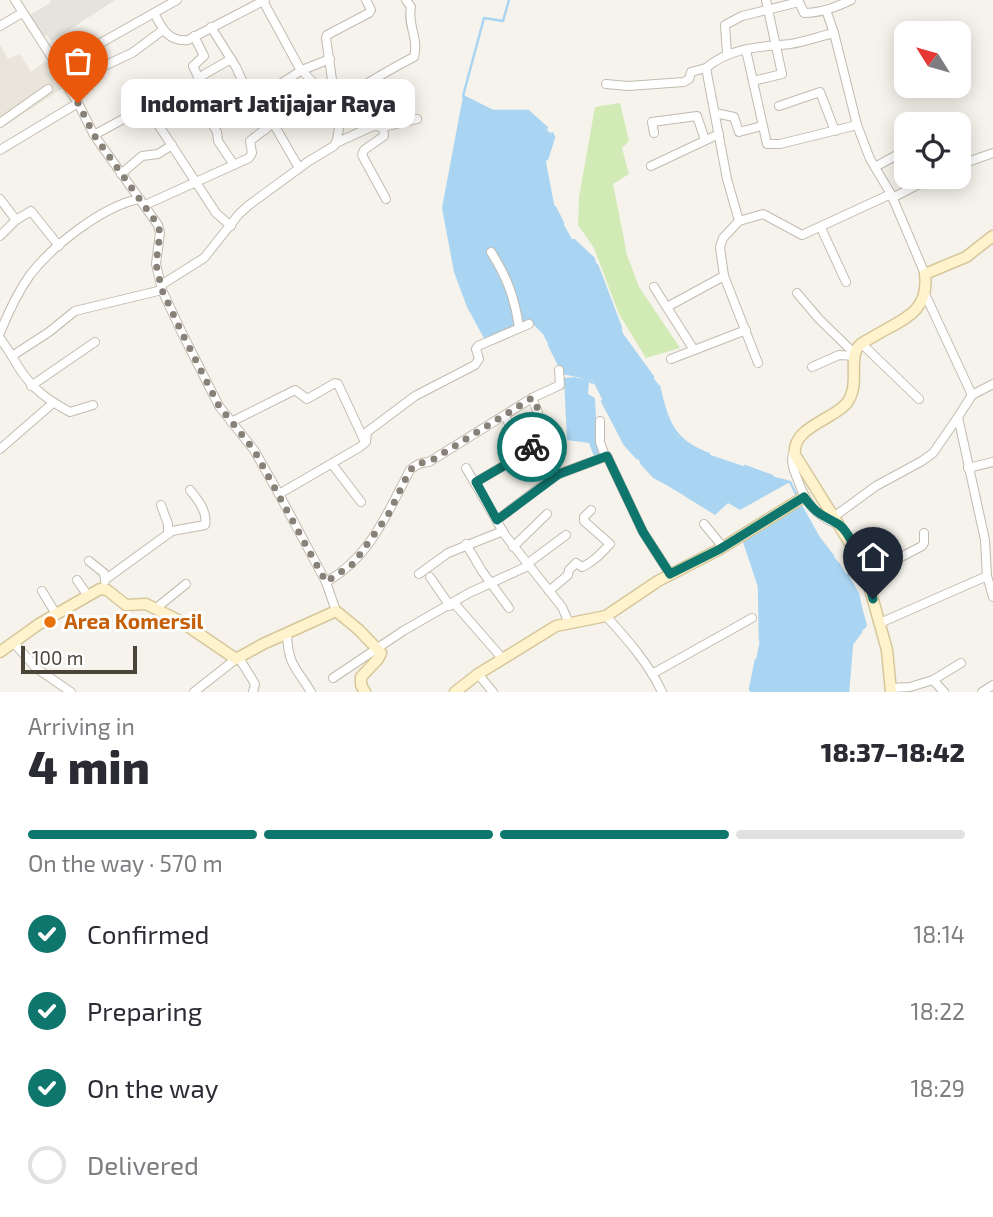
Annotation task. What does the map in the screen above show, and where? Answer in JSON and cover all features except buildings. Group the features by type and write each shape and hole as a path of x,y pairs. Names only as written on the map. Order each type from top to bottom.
{"street":[{"path":"15,0 58,67 94,135 158,225 160,233 156,264 161,287 213,396 254,450 326,582 336,611 378,648 380,657 361,677 360,685 365,692"},
{"path":"58,67 177,0"},
{"path":"336,143 339,135 327,35 369,13 371,10 366,0"},
{"path":"335,103 380,78 401,62 414,58 417,44 409,17 411,7 406,0"},
{"path":"727,53 726,23 767,4 799,2 806,13 851,0"},
{"path":"93,405 70,412 52,403 31,386 0,335 30,275 59,246 111,208 121,203 143,202 197,183 251,156 250,143 265,130 318,98 317,87 302,70 262,1 188,40 176,40 163,30 154,13"},
{"path":"752,81 782,74 767,4"},
{"path":"826,6 857,125 875,167 892,196 925,274 927,288 922,304 905,319 862,344 855,355 856,373 851,396 835,413 810,428 798,439 791,460 800,499 818,514 838,520"},
{"path":"0,26 22,13"},
{"path":"211,27 231,59 265,130"},
{"path":"65,84 132,53 163,30"},
{"path":"606,84 628,86 684,82 689,79 691,72 706,68 727,53 775,44 791,44 834,33"},
{"path":"194,36 204,56 193,66 205,89 197,98 218,132 218,141 234,165"},
{"path":"746,50 762,126 766,142 770,146 857,125"},
{"path":"252,102 302,70 330,58"},
{"path":"198,78 231,59"},
{"path":"706,68 729,192 739,221"},
{"path":"0,123 48,89"},
{"path":"779,106 820,92 835,131"},
{"path":"94,135 158,100"},
{"path":"0,150 78,103"},
{"path":"146,106 216,213 231,226"},
{"path":"715,113 734,117 739,132 762,126"},
{"path":"654,133 652,122 696,116 705,140"},
{"path":"12,356 75,311 161,287 204,258 249,205 336,143 373,126 383,127 417,119"},
{"path":"273,124 299,168"},
{"path":"383,127 386,131 384,136 364,150 362,155 386,199"},
{"path":"651,166 719,134"},
{"path":"121,174 142,156 158,154 172,145"},
{"path":"971,161 993,153"},
{"path":"875,167 894,157"},
{"path":"758,363 724,276 720,257 721,242 739,221 765,214 802,235 821,228 852,209 907,189"},
{"path":"0,199 16,220"},
{"path":"0,236 29,211 33,212 59,246"},
{"path":"821,228 846,282"},
{"path":"925,274 967,257 993,236"},
{"path":"491,252 511,289 519,326"},
{"path":"667,307 724,276"},
{"path":"654,287 694,350"},
{"path":"797,293 855,355"},
{"path":"925,294 972,395"},
{"path":"366,442 367,432 415,396 475,365 479,359 476,349 478,346 519,326 529,324"},
{"path":"671,359 746,330"},
{"path":"31,386 95,342"},
{"path":"862,344 919,399"},
{"path":"812,367 839,355 855,355"},
{"path":"326,582 353,564 388,515 407,476 415,466 429,462 532,398 561,384 559,370"},
{"path":"231,422 295,390 307,399 337,383 366,442"},
{"path":"838,520 876,486 933,453 972,395 993,384"},
{"path":"476,482 532,449 538,413 532,398"},
{"path":"0,449 52,403"},
{"path":"505,416 516,437"},
{"path":"958,417 968,468 989,538 986,576 993,597"},
{"path":"600,421 600,442 605,456 608,457 643,532 670,574"},
{"path":"279,494 366,442"},
{"path":"794,450 816,491 838,520 867,575 887,650 891,690 933,680 961,663"},
{"path":"497,520 556,475 605,456"},
{"path":"968,468 993,462"},
{"path":"332,464 361,502"},
{"path":"466,468 513,547 562,607 569,623"},
{"path":"0,652 39,624 100,589 106,579 168,534 201,526 206,522 202,508 190,490"},
{"path":"455,692 502,658 556,626 606,616 670,574 723,547 800,499"},
{"path":"161,505 168,524 168,534"},
{"path":"549,591 568,575 576,563 582,567 586,565 610,544 584,521 591,510"},
{"path":"513,547 547,514"},
{"path":"704,524 723,547"},
{"path":"419,574 442,556 503,531"},
{"path":"867,575 922,546 924,533"},
{"path":"333,678 403,631 469,593 527,565 566,535"},
{"path":"466,544 509,608"},
{"path":"89,561 104,573 106,579"},
{"path":"880,623 986,576"},
{"path":"430,577 502,658"},
{"path":"77,580 88,596"},
{"path":"155,609 186,584"},
{"path":"100,589 107,590 126,605 146,604 180,621 237,659 255,684 253,692"},
{"path":"42,591 56,614"},
{"path":"194,692 237,659 336,611"},
{"path":"606,616 652,674 662,692"},
{"path":"652,674 752,618"},
{"path":"287,633 291,662 311,692"},
{"path":"14,643 36,668 71,692"},
{"path":"478,674 493,692"},
{"path":"933,680 944,692"},
{"path":"982,692 993,685"}],"shaded area":[{"path":"51,0 115,0 52,41 46,35 42,37 28,16"},
{"path":"0,44 8,59 20,54 31,72 48,60 63,88 0,129"}],"green space":[{"path":"620,103 629,141 622,148 629,174 613,184 627,255 639,287 680,348 646,358 619,314 594,248 578,225 579,197 595,107"}],"water":[{"path":"463,96 493,111 528,111 554,137 546,162 555,209 572,239 594,257 626,341 658,384 667,418 678,437 702,452 790,482 740,510 728,503 715,515 654,477 625,445 593,381 563,373 543,334 530,321 485,340 467,307 454,272 442,208"},
{"path":"575,377 589,381 588,394 595,398 597,439 603,455 595,459 589,443 567,440 564,378"},
{"path":"800,505 858,594 867,625 852,644 848,692 752,692 750,689 761,635 759,587 743,538"}],"waterway":[{"path":"509,0 503,21 484,18 463,96 493,111 528,111 547,128"},
{"path":"547,159 554,137 552,133"},
{"path":"555,207 563,223"},
{"path":"574,240 594,259"},
{"path":"597,265 621,328"},
{"path":"624,337 653,377"},
{"path":"549,345 563,373 579,376 593,383"},
{"path":"659,386 673,428 687,443 709,454"},
{"path":"602,401 625,445 637,458"},
{"path":"641,463 654,477 680,491"},
{"path":"745,466 772,476"},
{"path":"778,479 790,482 797,496"},
{"path":"801,506 833,556"},
{"path":"744,541 759,586 760,640"},
{"path":"847,575 858,594 865,627"},
{"path":"848,692 852,644 861,632"},
{"path":"752,692 750,689 756,660"}],"way so far":[{"path":"78,103 94,135 158,225 160,233 156,264 162,290 182,333 219,406 254,450 326,582 353,564 388,515 410,470 419,463 429,462 532,398 538,409 532,447"}],"place":[{"name":"Indomart Jatijajar Raya","path":"78,103"},
{"name":"Area Komersil","path":"50,622"}],"route":[{"path":"532,447 530,451 476,482 497,520 559,474 607,456 643,532 670,574 720,549 804,497 818,514 840,525 863,564 873,599"}]}
